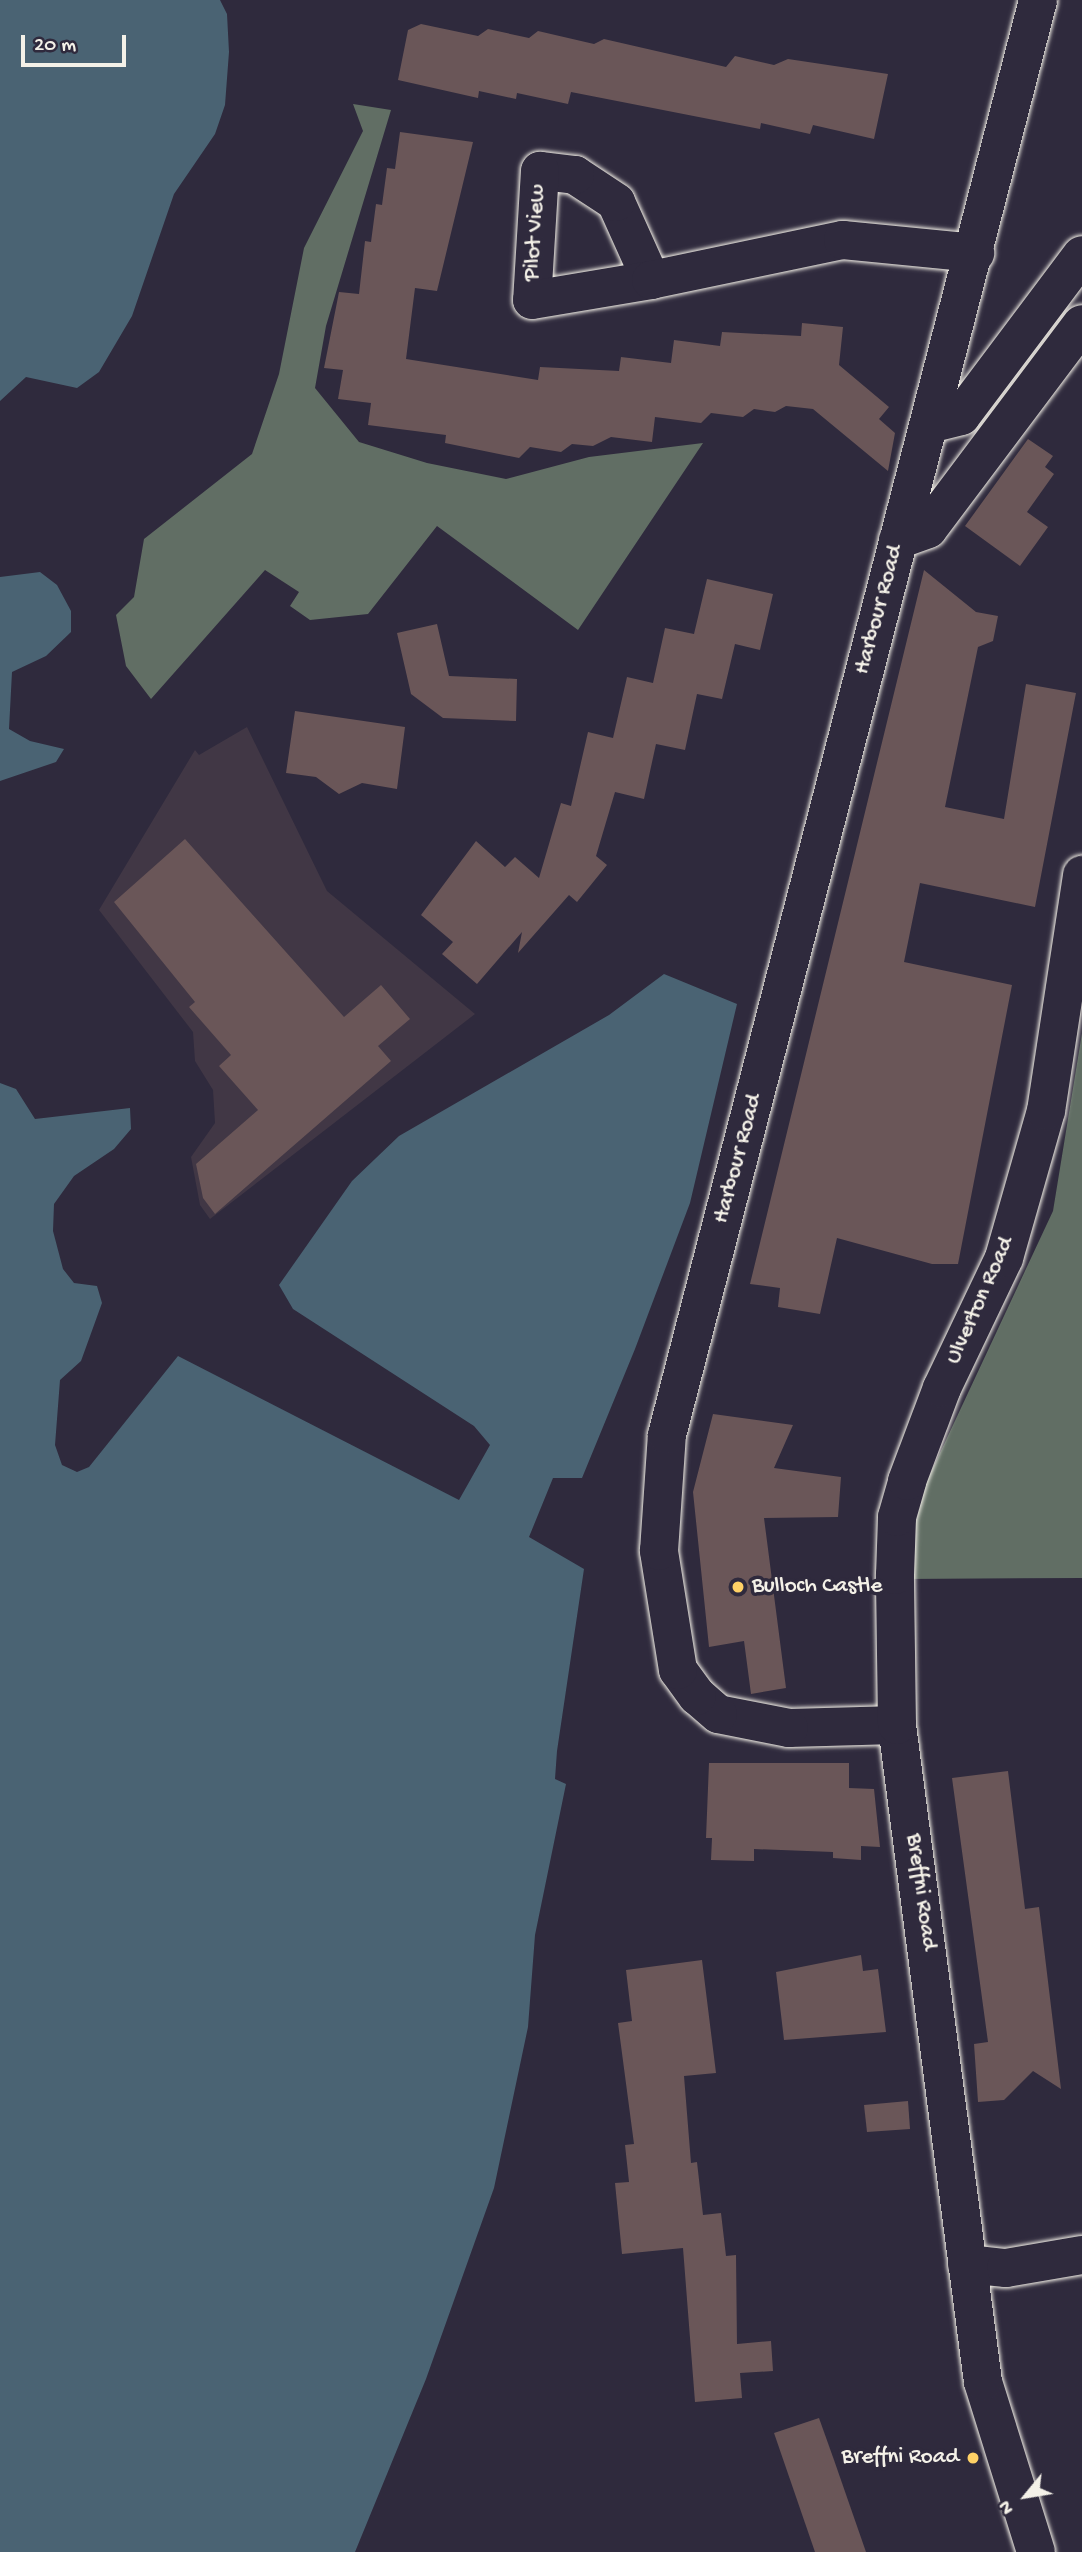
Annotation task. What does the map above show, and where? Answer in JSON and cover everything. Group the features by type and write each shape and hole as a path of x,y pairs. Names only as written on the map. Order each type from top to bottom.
{"street":[{"name":"Harbour Road","path":"897,1725 789,1728 718,1714 678,1670 659,1551 667,1435 898,540 933,423 1038,0"},
{"path":"651,280 843,240 975,253"},
{"path":"933,423 961,416 1082,255"},
{"path":"898,540 928,529 1082,324"},
{"name":"Ulverton Road","path":"897,1725 897,1517 942,1388 1004,1258 1046,1111 1082,876"},
{"name":"Breffni Road","path":"897,1725 983,2382 1036,2552"},
{"path":"967,2264 1006,2268 1082,2255"}],"shaded area":[{"path":"247,727 327,891 475,1014 210,1219 200,1205 191,1157 215,1123 213,1090 195,1061 193,1032 99,910 195,750 199,755"}],"green space":[{"path":"353,104 391,110 326,326 315,388 359,442 427,463 506,479 589,457 703,443 578,630 437,526 368,614 310,620 290,606 299,592 265,570 151,699 126,666 116,615 134,597 144,539 252,454 279,374 304,248 363,131"},
{"path":"1082,1033 1082,1578 902,1579 925,1485 1053,1211"}],"water":[{"path":"0,0 220,0 227,14 229,52 225,105 215,134 174,194 132,316 99,372 77,388 26,377 0,401"},
{"path":"40,572 57,585 71,611 71,632 46,656 12,672 9,729 30,741 64,749 56,762 0,781 0,577"},
{"path":"664,974 737,1004 690,1203 635,1349 582,1478 553,1478 529,1537 584,1569 557,1751 555,1779 566,1784 535,1935 528,2027 494,2188 426,2379 355,2552 0,2552 0,1083 16,1089 35,1119 130,1108 131,1129 114,1149 74,1176 54,1204 53,1231 63,1269 74,1283 97,1286 102,1303 81,1361 60,1380 55,1445 62,1465 77,1472 89,1467 178,1356 459,1500 490,1445 474,1426 293,1309 279,1285 352,1181 399,1136 609,1015"}],"building":[{"path":"421,24 478,36 488,29 529,38 538,31 594,44 604,39 726,67 735,56 774,65 788,59 888,74 874,139 813,125 810,134 761,123 760,129 571,92 568,104 517,93 516,99 479,91 478,98 398,80 408,30"},
{"path":"400,132 473,142 437,291 415,288 406,359 538,380 540,367 619,371 621,357 671,363 674,340 720,346 722,332 801,336 802,323 843,327 839,365 889,407 879,419 895,433 888,471 813,409 786,406 775,412 754,409 743,417 711,413 701,423 655,417 652,442 611,437 593,446 572,444 561,452 530,447 519,458 445,443 446,435 368,425 371,403 338,399 343,370 324,368 339,292 359,294 365,241 371,242 376,204 382,205 387,168 395,169"},
{"path":"1028,439 1053,456 1045,467 1054,474 1027,512 1048,527 1020,566 965,526"},
{"path":"924,570 976,612 998,616 993,641 978,647 945,807 1004,819 1026,684 1076,693 1035,907 920,883 904,962 1012,985 958,1264 932,1264 837,1238 820,1314 778,1307 780,1288 750,1284"},
{"path":"707,579 773,594 760,650 735,644 722,699 697,694 685,750 656,744 644,799 615,792 596,856 607,865 577,902 569,895 518,953 522,932 477,984 442,954 453,942 421,915 476,841 505,867 515,857 539,878 561,803 571,806 588,732 613,738 627,677 653,683 665,628 694,634"},
{"path":"437,624 449,676 517,679 516,721 443,718 411,694 397,633"},
{"path":"295,711 405,727 397,789 362,783 339,794 316,777 286,773"},
{"path":"185,839 344,1017 381,985 410,1019 378,1046 391,1061 215,1214 203,1198 196,1164 258,1110 219,1066 231,1055 189,1007 195,1002 114,902"},
{"name":"Bulloch Castle","path":"713,1414 793,1425 774,1468 841,1477 838,1517 764,1518 786,1688 751,1694 744,1641 709,1647 693,1492"},
{"path":"709,1763 849,1763 849,1788 874,1789 880,1847 861,1846 861,1860 833,1858 833,1852 754,1849 754,1861 711,1860 712,1838 706,1838"},
{"path":"1008,1771 1025,1909 1039,1907 1061,2089 1033,2071 1004,2100 978,2102 974,2044 988,2042 952,1778"},
{"path":"861,1955 863,1971 878,1969 886,2032 784,2040 776,1972"},
{"path":"702,1960 716,2073 684,2076 691,2163 697,2162 703,2215 721,2213 726,2256 736,2255 737,2344 771,2341 773,2371 740,2373 742,2398 695,2402 683,2248 622,2254 615,2183 629,2182 625,2145 634,2144 618,2023 632,2021 626,1970"},
{"path":"908,2101 910,2129 867,2132 864,2105"},
{"path":"819,2418 866,2552 815,2552 774,2433"}],"place":[{"name":"Bulloch Castle","path":"738,1587"},
{"name":"Breffni Road","path":"973,2458"}]}
